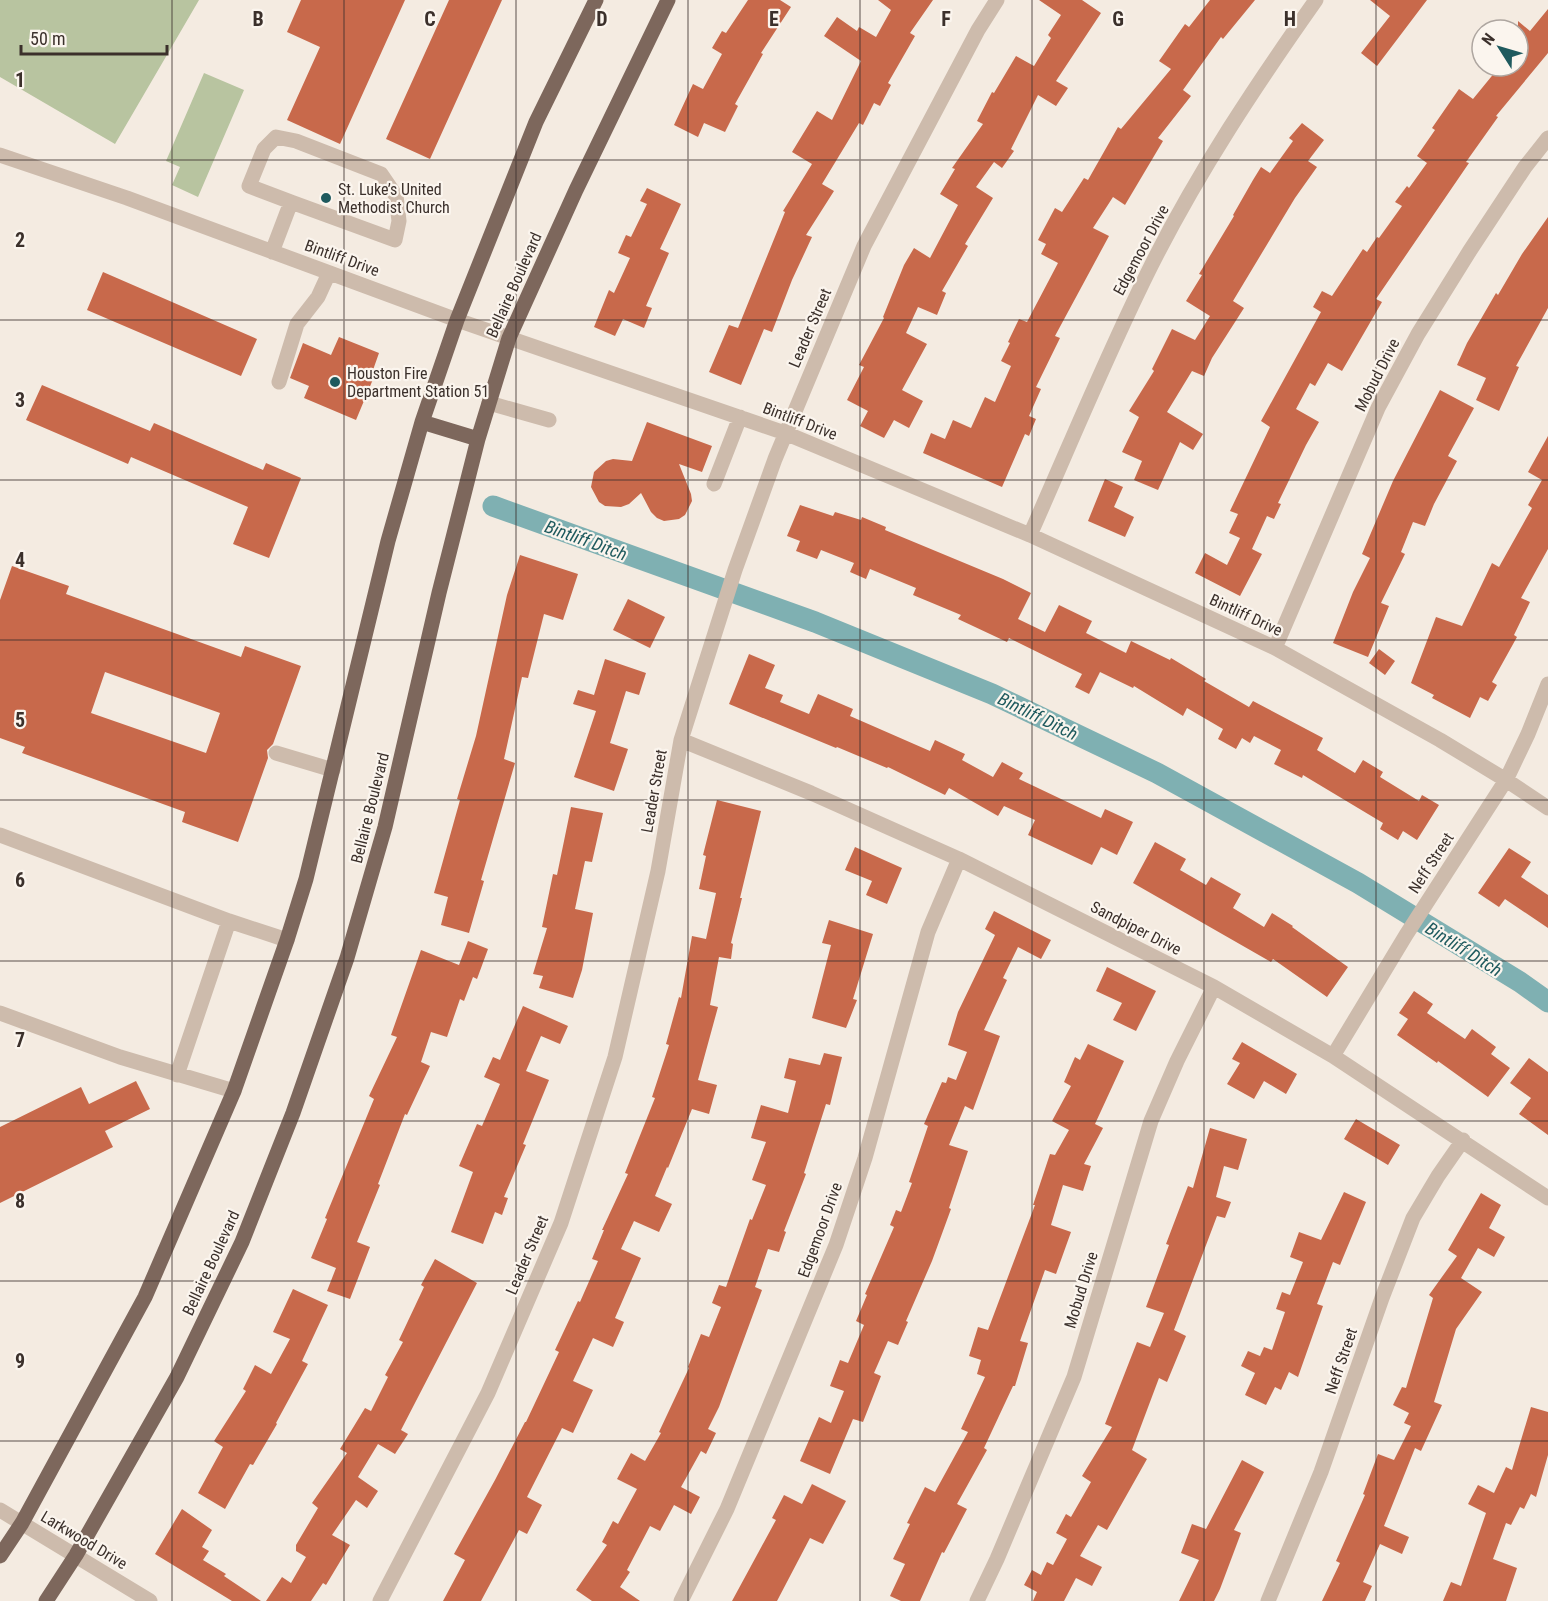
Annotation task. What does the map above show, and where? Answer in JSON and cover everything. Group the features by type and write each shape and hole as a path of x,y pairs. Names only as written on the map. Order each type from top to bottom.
{"main road":[{"path":"0,1556 22,1523 145,1297 234,1091 306,879 388,541 422,422 457,320 536,122 596,0"},
{"name":"Bellaire Boulevard","path":"46,1601 76,1555 177,1377 242,1242 293,1113 346,958 385,827 439,593 478,439 509,338 576,190 668,0"},
{"path":"422,422 478,439"}],"street":[{"name":"Leader Street","path":"380,1601 488,1393 561,1223 615,1058 658,872 681,740 735,570 785,433 864,246 978,30 997,0"},
{"name":"Edgemoor Drive","path":"1030,535 1102,368 1152,264 1215,150 1271,63 1316,0"},
{"path":"276,137 296,141 381,174 396,196 399,221 395,240 364,228 291,202 249,186 264,150 276,137"},
{"name":"Mobud Drive","path":"1275,648 1378,408 1418,334 1518,177 1548,138"},
{"name":"Bintliff Drive","path":"0,155 127,198 457,320 785,433 1030,535 1275,648 1506,780 1548,808"},
{"path":"272,252 291,202"},
{"path":"279,382 297,324 318,297 328,273"},
{"path":"489,403 549,420"},
{"path":"714,484 740,417"},
{"name":"Neff Street","path":"1333,1056 1406,935 1506,780 1548,684"},
{"name":"Sandpiper Drive","path":"681,740 811,792 959,859 1214,987 1333,1056 1548,1198"},
{"path":"276,753 333,770"},
{"path":"0,835 229,921 287,940"},
{"name":"Edgemoor Drive","path":"681,1601 727,1509 836,1245 865,1158 928,932 959,859"},
{"path":"177,1075 229,921"},
{"name":"Mobud Drive","path":"977,1601 1074,1377 1151,1121 1177,1060 1214,987"},
{"path":"0,1013 120,1057 234,1091"},
{"name":"Neff Street","path":"1268,1601 1321,1472 1382,1298 1413,1218 1437,1176 1463,1140"},
{"name":"Larkwood Drive","path":"0,1510 150,1601"}],"green space":[{"path":"0,0 199,0 115,144 0,77"},
{"path":"204,73 244,90 198,197 172,185 180,167 166,161"}],"building":[{"path":"301,0 405,0 340,144 287,120 320,47 287,32"},
{"path":"449,0 502,0 430,159 386,139"},
{"path":"748,0 780,0 791,7 761,53 763,54 735,104 738,106 725,132 704,123 698,137 674,125 693,84 703,89 722,54 712,48 722,31 726,33"},
{"path":"878,0 933,0 910,33 915,36 888,83 891,85 880,106 874,103 863,125 859,123 822,184 834,191 806,235 812,237 772,332 764,329 741,385 709,372 729,325 738,328 785,212 783,211 812,164 792,152 817,111 832,120 861,61 824,36 837,17 857,31 859,27 876,37 891,10"},
{"path":"1039,0 1082,0 1101,13 1056,81 1068,88 1056,106 1038,95 1011,149 1014,151 1002,168 994,162 976,187 993,198 965,244 968,246 942,291 946,293 937,315 918,307 906,333 927,344 902,390 923,401 909,428 894,420 884,438 860,426 868,411 847,400 864,367 859,365 884,318 904,265 914,248 930,258 958,205 940,194 955,169 952,168 983,124 977,121 992,92 994,93 1016,56 1034,66 1051,38 1048,35 1061,15"},
{"path":"1210,0 1255,0 1223,39 1221,37 1183,90 1191,96 1158,138 1163,141 1125,205 1113,197 1093,228 1109,236 1055,336 1060,338 1036,387 1041,389 1029,416 1036,419 1029,436 1025,434 1002,487 923,453 931,433 945,439 953,420 971,428 985,397 995,402 1011,366 1001,361 1010,343 1008,342 1019,319 1027,322 1058,263 1041,254 1046,244 1038,240 1055,208 1062,212 1084,178 1088,180 1118,127 1121,129 1171,69 1159,61 1185,24 1189,27"},
{"path":"1370,0 1427,0 1377,66 1361,53 1390,16"},
{"path":"1548,9 1548,53 1530,75 1530,31"},
{"path":"1490,78 1527,78 1496,116 1498,117 1466,162 1469,163 1376,299 1382,302 1342,371 1328,363 1315,386 1310,383 1296,409 1319,422 1278,503 1281,504 1274,519 1267,516 1252,549 1262,554 1240,596 1195,573 1205,553 1227,565 1240,538 1229,533 1238,514 1230,511 1270,427 1261,421 1321,312 1313,307 1322,291 1332,296 1363,249 1367,252 1402,206 1395,202 1407,186 1409,188 1427,163 1417,156 1435,130 1432,128 1459,89 1473,99"},
{"path":"1302,123 1324,140 1308,161 1317,167 1295,198 1233,301 1244,308 1212,358 1204,376 1192,371 1167,412 1203,434 1193,450 1180,442 1158,490 1134,480 1142,461 1122,452 1139,417 1129,411 1154,371 1152,369 1172,329 1195,340 1210,316 1186,301 1202,275 1199,274 1261,167 1270,173 1293,141 1289,138"},
{"path":"647,188 681,204 660,249 669,253 646,306 652,308 644,328 623,319 615,336 594,327 609,290 614,293 630,258 618,253 626,235 631,237 647,204 640,201"},
{"path":"1548,217 1548,308 1516,366 1519,367 1499,411 1476,400 1486,378 1457,365 1496,293 1498,295 1522,254"},
{"path":"103,272 257,339 241,376 87,310"},
{"name":"Houston Fire Department Station 51","path":"339,337 379,353 373,370 376,372 356,420 304,398 309,386 290,378 303,343 331,355"},
{"path":"42,385 150,431 154,423 263,470 266,463 301,478 269,558 233,544 248,507 131,457 128,464 26,420"},
{"path":"1440,390 1474,408 1448,456 1457,461 1425,526 1413,522 1401,552 1405,554 1381,603 1389,606 1368,657 1333,643 1353,592 1370,558 1362,554 1393,481"},
{"path":"647,422 712,446 702,472 679,464 692,501 685,515 679,519 664,521 657,518 651,512 641,493 629,504 621,507 605,506 599,502 591,487 594,472 606,461 613,459 632,461"},
{"path":"1548,436 1548,549 1521,598 1530,602 1514,635 1517,637 1492,682 1497,685 1488,701 1480,697 1470,718 1432,698 1434,695 1411,683 1436,617 1462,626 1492,563 1499,567 1532,508 1528,505 1542,480 1528,472"},
{"path":"1105,479 1123,487 1114,507 1134,517 1125,537 1088,521"},
{"path":"800,505 833,516 835,512 861,520 862,517 886,527 885,530 1031,593 1018,619 1045,632 1059,605 1092,621 1086,633 1126,653 1131,641 1170,660 1171,658 1206,679 1204,681 1249,707 1253,701 1323,738 1317,750 1355,773 1363,760 1383,772 1380,777 1419,801 1422,795 1439,805 1417,840 1403,831 1398,840 1380,829 1383,823 1303,775 1302,778 1274,764 1281,750 1254,736 1250,743 1242,738 1236,749 1218,739 1223,729 1187,708 1183,716 1134,686 1133,688 1100,672 1089,694 1075,687 1082,674 1009,638 1007,642 958,619 961,615 913,595 916,588 870,569 866,579 850,572 854,563 821,550 817,559 796,551 800,541 787,536"},
{"path":"520,555 578,574 563,620 544,614 528,678 522,677 504,759 515,763 481,880 484,881 469,933 441,925 448,897 434,893 460,800 457,799 476,736 507,595"},
{"path":"12,566 69,586 66,594 241,657 245,646 301,666 273,744 267,750 268,758 238,842 182,822 185,812 22,753 25,747 0,738 0,600","holes":["105,672 220,713 206,753 91,713"]},
{"path":"628,599 665,617 650,648 613,630"},
{"path":"1379,649 1395,661 1385,675 1369,663"},
{"path":"749,654 775,665 765,688 783,695 780,702 809,714 818,694 853,709 850,716 930,751 935,740 965,754 962,760 993,777 1002,762 1023,773 1019,779 1101,818 1105,809 1133,822 1117,855 1101,847 1092,865 1028,835 1035,820 1004,806 998,816 949,788 945,795 888,767 729,704"},
{"path":"605,659 646,673 639,695 626,691 610,743 628,749 614,791 574,777 596,711 573,704 578,690 594,695"},
{"path":"717,800 761,811 740,898 742,898 731,943 733,944 731,959 719,957 710,1005 718,1007 698,1080 717,1085 709,1114 692,1109 667,1167 655,1196 672,1204 659,1232 634,1221 621,1249 641,1258 615,1318 624,1322 613,1347 593,1338 573,1381 593,1390 573,1433 562,1428 527,1497 542,1505 527,1534 519,1530 481,1601 443,1601 465,1560 454,1554 526,1422 559,1352 555,1350 598,1261 592,1259 604,1230 602,1230 628,1174 625,1173 655,1098 652,1097 669,1045 666,1044 679,997 681,998 692,936 706,939 716,893 699,889 706,856 703,855"},
{"path":"571,807 603,813 592,862 585,861 575,909 593,913 582,970 573,998 539,988 543,976 533,974 547,928 542,927 553,874 557,875"},
{"path":"1155,842 1186,859 1180,870 1206,885 1211,877 1241,894 1233,908 1264,927 1272,913 1348,967 1327,997 1273,959 1271,962 1133,883"},
{"path":"855,847 902,868 887,904 866,895 872,881 845,870"},
{"path":"1509,848 1531,862 1521,877 1548,895 1548,928 1505,899 1499,907 1478,893"},
{"path":"994,911 1051,940 1041,959 1018,947 1003,978 1007,980 984,1030 1000,1036 973,1110 965,1106 949,1145 968,1151 949,1208 951,1209 898,1345 888,1341 874,1373 881,1376 863,1422 853,1419 830,1474 800,1461 819,1417 831,1423 844,1391 830,1386 840,1360 848,1363 864,1325 856,1321 894,1227 890,1225 896,1210 901,1212 912,1183 909,1182 928,1126 924,1124 942,1082 946,1083 948,1077 956,1080 967,1052 948,1045 958,1012 995,935 985,929"},
{"path":"829,920 873,934 853,999 857,1000 846,1028 812,1018 831,945 822,943"},
{"path":"468,941 488,949 477,979 473,977 464,1001 460,999 447,1037 431,1032 421,1062 430,1066 407,1115 405,1114 357,1242 370,1247 350,1299 327,1291 336,1268 311,1258 374,1099 369,1096 397,1037 391,1035 421,950 459,965"},
{"path":"1107,967 1156,991 1136,1031 1113,1020 1122,1003 1096,991"},
{"path":"1414,991 1433,1004 1427,1013 1465,1039 1472,1029 1496,1047 1491,1054 1510,1068 1488,1097 1397,1035 1408,1019 1399,1013"},
{"path":"523,1006 568,1026 560,1044 541,1036 526,1071 549,1080 523,1144 526,1145 504,1197 508,1198 502,1215 495,1212 483,1244 451,1232 473,1172 459,1166 477,1124 482,1126 500,1084 484,1077 493,1057 500,1060"},
{"path":"1242,1042 1297,1074 1286,1094 1264,1081 1254,1099 1227,1084 1240,1063 1232,1059"},
{"path":"1088,1044 1124,1061 1095,1124 1103,1128 1084,1164 1091,1166 1083,1191 1063,1185 1051,1225 1071,1232 1056,1274 1045,1270 1020,1341 1028,1343 1015,1386 984,1448 987,1450 957,1504 967,1509 944,1553 942,1552 920,1601 901,1601 890,1596 905,1564 893,1559 910,1524 907,1523 925,1487 935,1492 968,1432 961,1429 985,1377 977,1374 981,1360 969,1356 978,1327 988,1330 1035,1205 1033,1205 1050,1154 1055,1155 1069,1130 1052,1121 1071,1086 1064,1082 1075,1057 1080,1060"},
{"path":"824,1053 842,1057 830,1105 826,1104 804,1173 806,1174 784,1231 786,1232 779,1252 768,1249 755,1287 762,1290 719,1407 708,1429 716,1433 706,1454 701,1451 681,1487 700,1497 691,1514 674,1505 660,1531 650,1526 627,1570 630,1572 620,1587 640,1601 592,1601 576,1590 607,1545 602,1542 613,1521 618,1524 637,1489 617,1479 631,1453 645,1461 661,1433 659,1432 689,1368 701,1334 709,1337 721,1307 712,1303 719,1285 726,1287 750,1219 752,1220 766,1185 752,1180 766,1142 751,1138 761,1105 788,1113 796,1081 784,1078 789,1058 820,1065"},
{"path":"1529,1058 1548,1072 1548,1135 1519,1114 1531,1098 1510,1083"},
{"path":"136,1081 150,1109 105,1131 113,1147 0,1203 0,1127 81,1087 89,1104"},
{"path":"1356,1119 1400,1145 1388,1165 1344,1139"},
{"path":"1210,1128 1247,1139 1238,1170 1224,1166 1216,1197 1231,1202 1225,1218 1217,1216 1174,1330 1186,1336 1167,1382 1159,1378 1132,1450 1147,1459 1107,1530 1098,1525 1080,1556 1102,1567 1092,1586 1076,1578 1064,1601 1033,1601 1037,1592 1024,1585 1032,1570 1041,1575 1047,1562 1053,1565 1067,1539 1056,1533 1066,1514 1071,1517 1091,1482 1082,1476 1112,1427 1105,1424 1137,1342 1150,1347 1164,1313 1146,1307 1188,1186 1193,1188"},
{"path":"1344,1192 1366,1202 1340,1265 1333,1262 1317,1304 1323,1306 1298,1377 1289,1372 1281,1390 1275,1387 1266,1405 1245,1395 1255,1373 1241,1366 1248,1351 1260,1356 1264,1347 1272,1350 1285,1312 1276,1309 1282,1292 1290,1295 1303,1262 1290,1257 1299,1232 1321,1240"},
{"path":"1481,1193 1501,1205 1489,1228 1505,1237 1494,1257 1478,1248 1461,1278 1482,1292 1456,1329 1434,1402 1442,1405 1421,1451 1415,1448 1384,1526 1409,1537 1402,1554 1380,1544 1363,1582 1372,1586 1365,1601 1322,1601 1340,1563 1336,1561 1365,1495 1363,1494 1378,1454 1394,1460 1411,1426 1404,1423 1409,1413 1393,1405 1402,1387 1406,1388 1433,1298 1429,1295 1457,1256 1448,1250"},
{"path":"435,1259 477,1283 401,1430 408,1434 395,1454 378,1444 358,1477 378,1491 367,1508 356,1500 332,1535 350,1545 326,1585 323,1583 311,1601 266,1601 282,1577 291,1583 306,1557 296,1551 296,1545 318,1508 312,1503 347,1453 340,1449 365,1408 371,1411 388,1377 385,1375 403,1342 399,1340 424,1287 421,1285"},
{"path":"293,1289 328,1305 302,1361 308,1364 277,1424 253,1465 250,1464 225,1509 198,1493 223,1447 214,1441 246,1391 243,1389 255,1365 271,1374 290,1339 273,1332"},
{"path":"1531,1407 1548,1412 1548,1455 1536,1497 1531,1494 1524,1509 1520,1507 1511,1525 1506,1523 1493,1559 1517,1568 1506,1601 1443,1601 1451,1582 1461,1586 1486,1513 1468,1504 1478,1485 1494,1493 1506,1467 1512,1470"},
{"path":"1242,1460 1264,1472 1234,1530 1241,1533 1220,1589 1214,1601 1179,1601 1199,1560 1181,1553 1192,1524 1206,1529"},
{"path":"812,1484 846,1501 823,1544 810,1538 777,1601 732,1601 776,1520 772,1518 784,1495 802,1504"},
{"path":"182,1509 212,1530 202,1547 209,1551 203,1560 226,1574 224,1576 261,1601 232,1601 155,1554"}],"waterway":[{"name":"Bintliff Ditch","path":"493,506 815,622 992,694 1157,773 1358,883 1520,982 1548,1002"}],"place":[{"name":"St. Luke’s United Methodist Church","path":"326,198"},
{"name":"Houston Fire Department Station 51","path":"335,382"}]}
